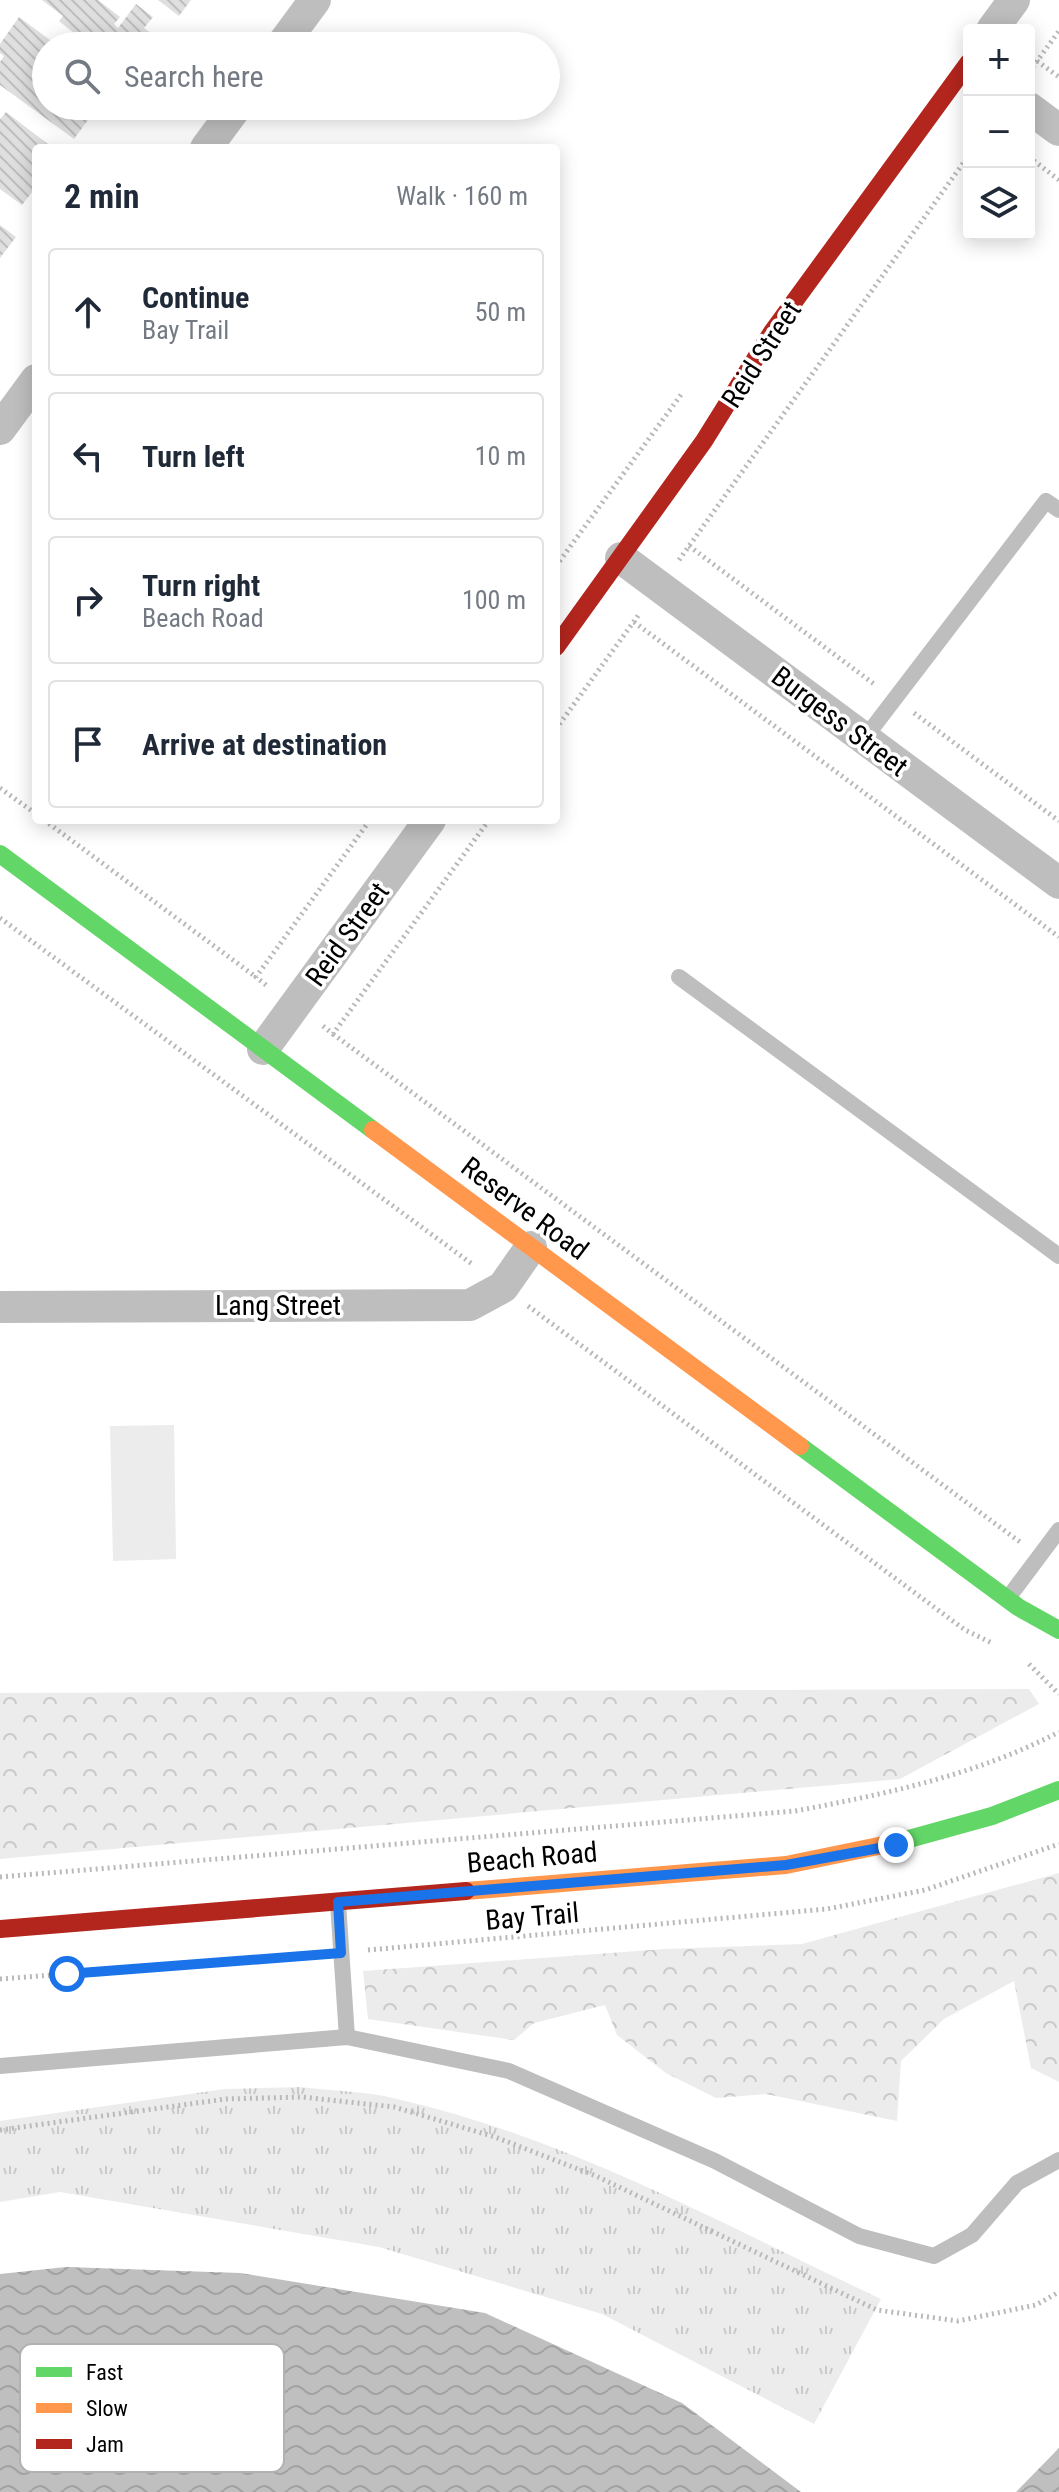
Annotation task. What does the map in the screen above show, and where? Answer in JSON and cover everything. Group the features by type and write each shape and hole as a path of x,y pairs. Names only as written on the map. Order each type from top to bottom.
{"street":[{"path":"291,32 315,0"},
{"path":"996,24 1014,0"},
{"name":"Reid Street","path":"560,642 704,441 772,332 963,71"},
{"path":"1035,112 1059,130"},
{"path":"209,144 227,120"},
{"path":"0,429 32,385"},
{"name":"Burgess Street","path":"621,558 1059,883"},
{"name":"Reid Street","path":"263,1049 427,824"},
{"name":"Reserve Road","path":"0,854 1013,1603 1055,1638"},
{"name":"Lang Street","path":"0,1307 470,1305 503,1287 531,1247"},
{"name":"Beach Road","path":"0,1929 786,1865 921,1838 999,1814 1059,1790"}],"lane":[{"path":"864,739 1046,501 1059,510"},
{"path":"679,977 1059,1256"},
{"path":"1013,1603 1039,1556 1059,1530"},
{"path":"338,1902 347,2037"},
{"path":"0,2066 347,2037 509,2071 715,2161 859,2236 934,2256 972,2235 1017,2183 1059,2160"}],"path":[{"path":"1035,64 1059,31"},
{"path":"1037,61 1059,77"},
{"path":"1035,162 1059,180"},
{"path":"560,724 963,163"},
{"path":"634,622 1059,937"},
{"path":"0,788 32,811"},
{"path":"49,824 256,977"},
{"path":"333,1034 1039,1556"},
{"path":"0,1877 795,1811 897,1792 1016,1755 1059,1732"},
{"name":"Bay Trail","path":"0,1979 341,1953 827,1909 925,1890 1059,1844"},
{"path":"0,2130 226,2099 302,2097 394,2107 495,2137 596,2176 877,2310 958,2321 1036,2305 1059,2292"}],"green space":[{"path":"174,1425 176,1559 113,1561 110,1426"},
{"path":"1029,1689 1039,1704 900,1779 0,1859 0,1693"},
{"path":"1059,1873 1059,2082 1031,2068 1014,1981 944,2019 901,2061 897,2121 766,2094 716,2098 666,2073 617,2035 605,2005 534,2023 514,2040 368,2019 363,1971 665,1949 802,1944"},
{"path":"300,2087 385,2096 523,2136 704,2213 881,2299 814,2424 602,2314 379,2247 60,2192 0,2202 0,2121 225,2089"}],"water":[{"path":"66,2267 240,2273 485,2313 682,2403 801,2492 0,2492 0,2274"},
{"path":"1059,2448 1059,2492 1016,2492"}],"building":[{"path":"42,0 98,0 120,17 114,24 118,28 136,4 153,17 144,28 150,32 73,32 59,21 63,16"},
{"path":"158,0 191,0 179,16"},
{"path":"19,17 39,32 32,32 32,108 0,85 0,62 4,56 0,53 0,44"},
{"path":"6,112 48,144 32,144 32,192 22,205 0,189 0,119"},
{"path":"48,120 88,120 74,139"},
{"path":"0,225 16,237 0,258"}],"traffic: fast":[{"path":"0,854 373,1130"},
{"path":"800,1446 1018,1607 1059,1630"},
{"path":"898,1842 992,1816 1059,1790"}],"traffic: slow":[{"path":"373,1130 800,1446"},
{"path":"466,1891 786,1865 898,1842"}],"traffic: jam":[{"path":"560,641 704,441 772,332 963,70"},
{"path":"0,1929 466,1891"}],"route":[{"path":"67,1974 341,1953 338,1902 786,1865 896,1845"}]}
